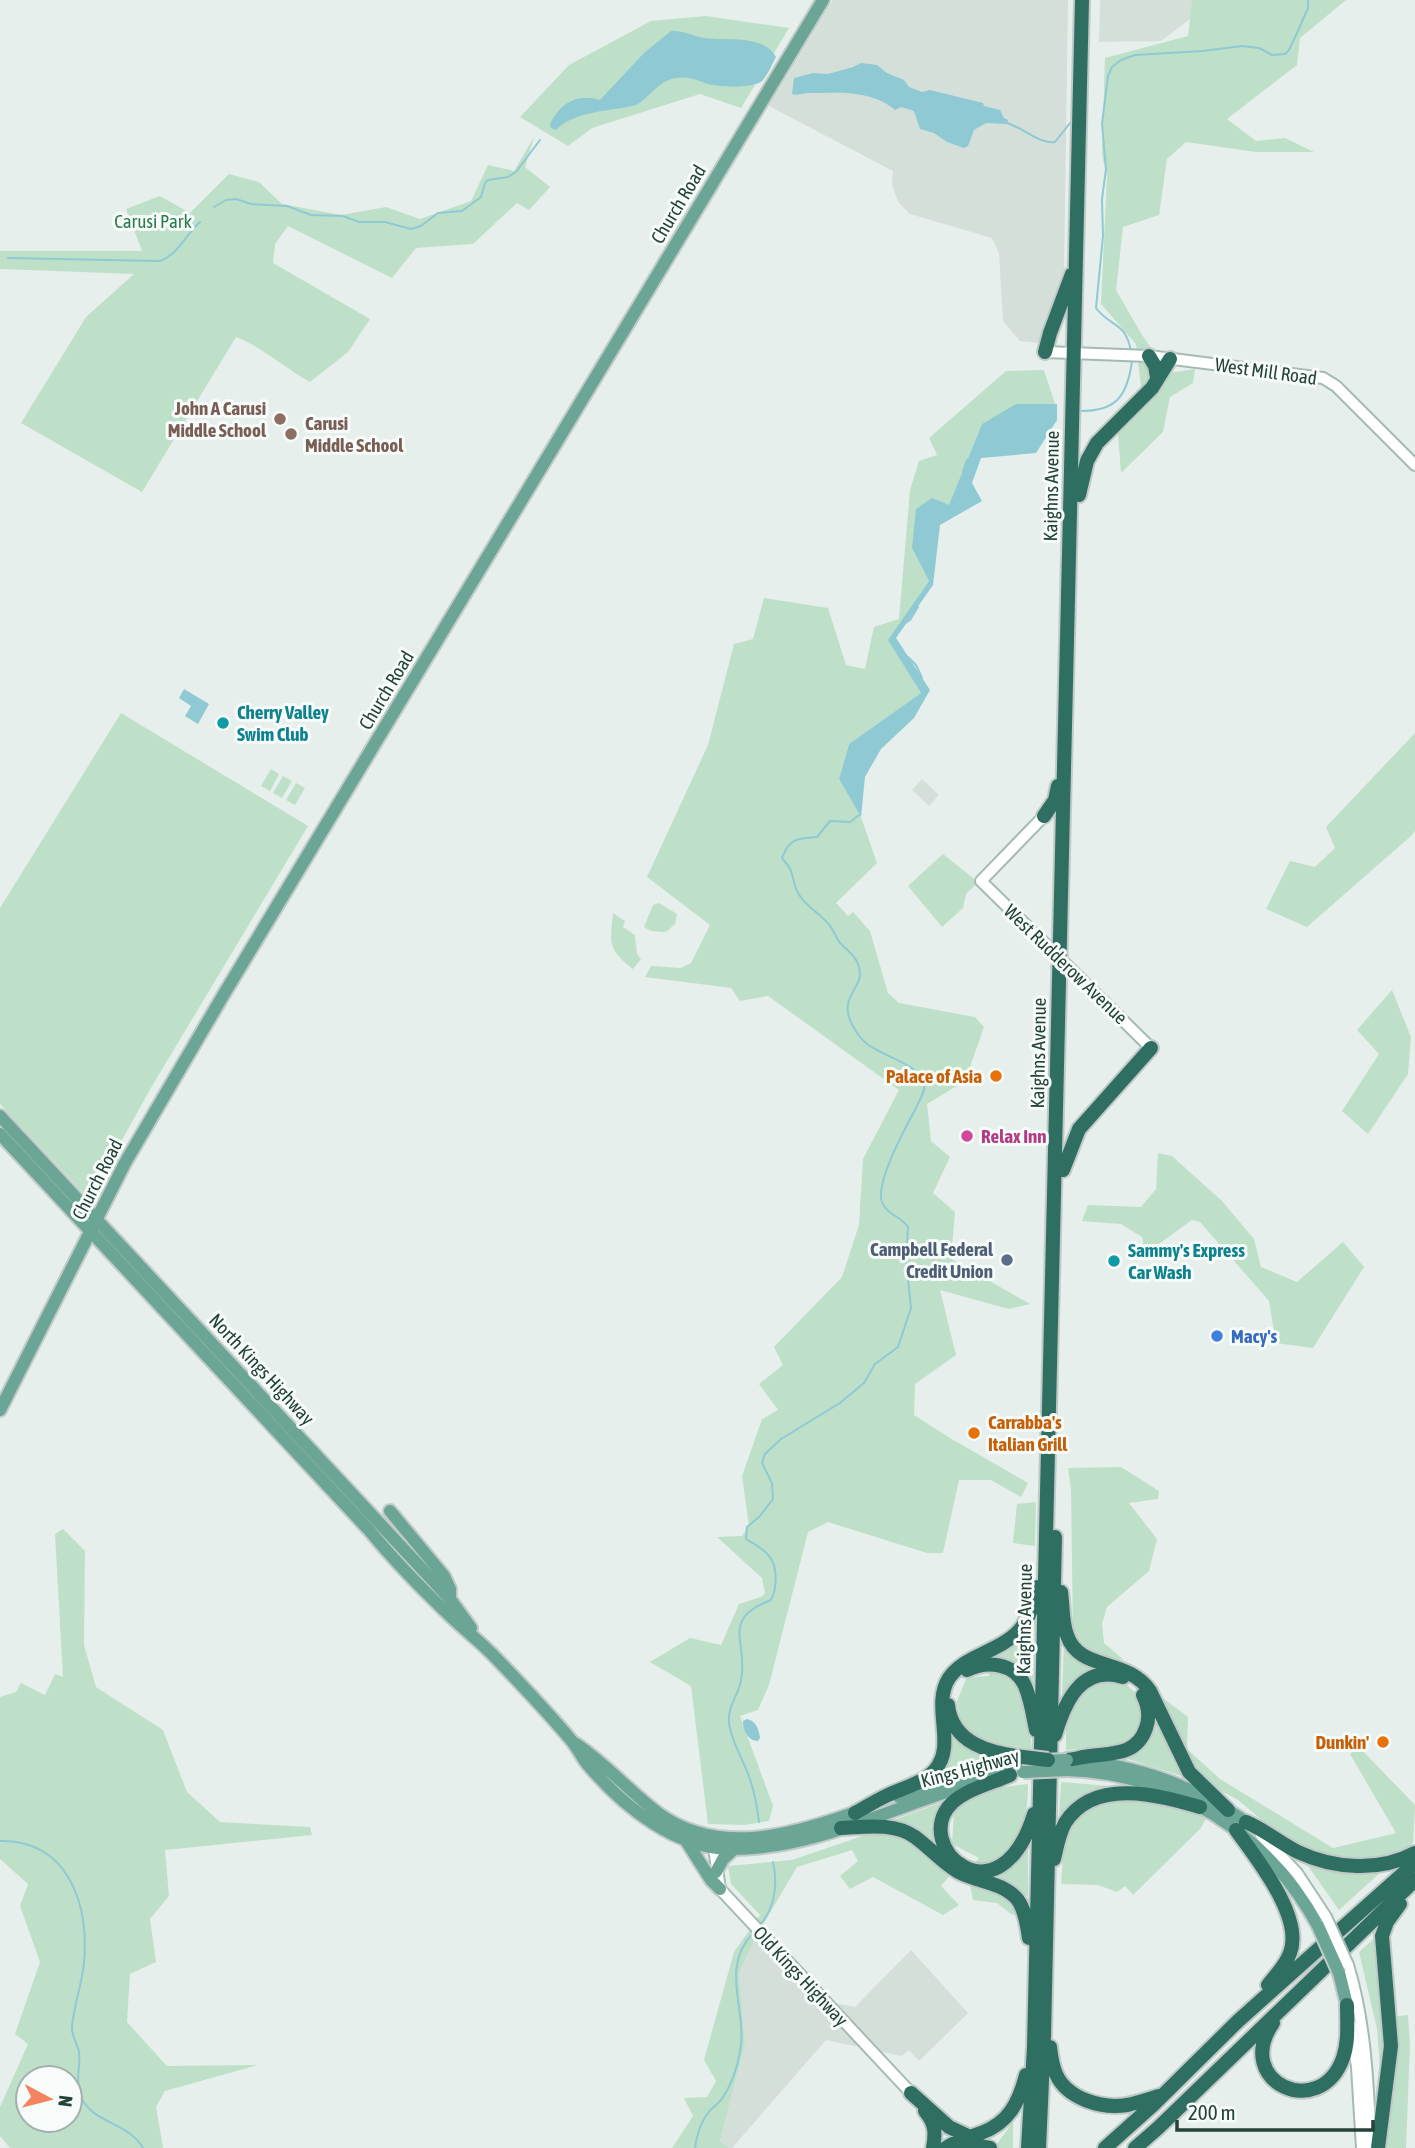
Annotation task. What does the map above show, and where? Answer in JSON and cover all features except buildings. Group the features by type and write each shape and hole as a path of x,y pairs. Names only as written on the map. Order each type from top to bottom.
{"highway":[{"name":"Kaighns Avenue","path":"1078,353 1076,264 1082,0"},
{"name":"Kaighns Avenue","path":"1039,2148 1039,2042 1035,1952 1040,1796 1046,1754 1055,1531 1063,1171 1064,754 1090,0"},
{"path":"1045,352 1076,264"},
{"path":"1143,356 1155,366 1157,377"},
{"path":"1079,495 1087,461 1097,443 1152,388 1170,359"},
{"name":"Kaighns Avenue","path":"1028,2148 1039,2042 1047,1884 1045,1559 1079,495 1077,410"},
{"path":"1044,816 1056,796 1064,754"},
{"path":"1063,1171 1073,1140 1083,1123 1151,1048"},
{"path":"1055,1531 1065,1631 1072,1646 1085,1658 1124,1670 1142,1681 1150,1691 1189,1772 1227,1810"},
{"path":"855,1813 923,1779 938,1766 944,1748 942,1701 947,1681 962,1665 1010,1640 1025,1625 1034,1603 1045,1559"},
{"path":"1019,1767 971,1742 956,1728 949,1711 949,1699 954,1683 966,1671 993,1664 1009,1669 1019,1677 1027,1692 1046,1754"},
{"path":"1040,1796 1025,1839 1012,1858 997,1868 974,1870 958,1863 947,1852 941,1826 951,1804 1046,1754 1066,1704 1079,1686 1096,1676 1108,1675 1121,1676 1135,1684 1145,1698 1148,1710 1146,1729 1140,1740 1120,1753 1067,1765"},
{"path":"1047,1884 1063,1827 1070,1816 1088,1801 1135,1793 1164,1797 1200,1807"},
{"path":"1241,1826 1264,1830 1298,1852 1332,1863 1374,1865 1395,1862 1415,1853"},
{"path":"1238,2021 1288,1959 1292,1948 1286,1913 1274,1884 1241,1826"},
{"path":"841,1828 881,1827 903,1831 915,1837 956,1871 1007,1889 1022,1905 1035,1952"},
{"path":"1105,2148 1164,2095 1238,2021 1415,1863"},
{"path":"1135,2148 1415,1880"},
{"path":"1378,2148 1391,2054 1383,1931 1394,1912 1415,1889"},
{"path":"1292,1997 1265,2035 1261,2051 1264,2067 1271,2077 1294,2091 1321,2087 1338,2069 1347,2041 1347,2005"},
{"path":"966,2143 993,2128 1012,2111 1022,2092 1039,2042 1049,2045 1058,2079 1080,2097 1104,2105 1121,2106 1164,2095"},
{"path":"911,2093 966,2143"},
{"path":"911,2093 934,2124 933,2148"},
{"path":"1144,2148 1158,2128"},
{"path":"946,2148 954,2142 990,2148"}],"main road":[{"name":"Church Road","path":"0,1410 125,1163 823,0"},
{"name":"North Kings Highway","path":"0,1116 94,1226 387,1552 444,1611 491,1653 573,1741 596,1757 657,1812 684,1828 725,1839 772,1841"},
{"name":"North Kings Highway","path":"0,1134 94,1226 450,1599 491,1653"},
{"path":"390,1511 451,1576 450,1599"},
{"name":"North Kings Highway","path":"573,1741 587,1765 625,1801 652,1822 685,1839 714,1848 734,1849 772,1841"},
{"path":"1046,1754 1067,1765 1116,1765 1151,1774 1196,1791 1227,1810 1241,1826"},
{"name":"Kings Highway","path":"772,1841 809,1838 1019,1767 1067,1765 1132,1779 1177,1794 1241,1826 1322,1921 1343,1969 1347,2005"},
{"path":"772,1841 963,1776 1019,1767"},
{"path":"685,1839 711,1880 720,1889"},
{"path":"716,1871 723,1859 734,1849"}],"street":[{"name":"West Mill Road","path":"1045,352 1124,354 1326,379 1415,465"},
{"name":"West Rudderow Avenue","path":"1044,816 981,881 1151,1048"},
{"path":"714,1848 720,1889"},
{"name":"Old Kings Highway","path":"720,1889 911,2093"},
{"name":"Kings Highway","path":"1343,1969 1356,1996 1364,2043 1371,2148"},
{"name":"Kings Highway","path":"1347,2005 1356,2055 1362,2148"}],"shaded area":[{"path":"833,0 1068,0 1064,275 1038,343 1020,341 1003,321 999,253 992,238 910,214 898,202 892,185 893,171 769,106"},
{"path":"1100,0 1195,0 1195,15 1161,41 1099,42"},
{"path":"922,779 939,795 929,806 912,790"},
{"path":"758,1933 824,2001 855,2007 911,1950 968,2013 919,2061 909,2050 901,2056 826,2040 732,2148 729,2148 720,2141 745,2044 739,1975"}],"green space":[{"path":"1192,0 1346,0 1300,38 1297,65 1227,119 1256,141 1285,138 1314,152 1256,152 1186,142 1167,159 1159,215 1123,227 1116,290 1142,335 1169,373 1195,369 1193,383 1170,397 1163,432 1121,473 1118,434 1143,403 1136,344 1101,304 1107,176 1102,155 1105,58 1188,36"},
{"path":"706,16 789,28 741,108 700,94 592,128 568,146 520,117 569,65 651,21"},
{"name":"Carusi Park","path":"534,137 525,167 550,187 529,210 517,203 473,244 416,248 392,278 288,226 275,244 273,263 370,319 348,352 310,382 255,346 236,337 142,492 21,423 86,317 134,274 0,269 0,251 142,251 126,209 160,196 190,213 229,174 259,182 282,204 341,215 386,207 420,219 471,201 488,165 514,171"},
{"path":"1044,370 1055,404 1016,405 982,424 949,506 912,548 929,581 889,640 921,693 849,744 839,779 861,817 877,863 836,903 848,916 853,912 870,931 888,993 899,1003 975,1017 984,1027 965,1081 927,1104 931,1141 950,1157 933,1193 955,1212 951,1259 1030,1304 1009,1309 940,1290 956,1355 915,1384 914,1415 1028,1483 1021,1497 991,1480 959,1480 943,1553 927,1553 828,1522 808,1532 769,1685 758,1710 740,1716 773,1806 769,1821 744,1825 708,1824 691,1686 650,1662 690,1638 721,1645 739,1604 761,1597 765,1593 762,1578 717,1537 742,1536 749,1526 742,1476 762,1419 778,1410 759,1384 783,1365 774,1347 842,1277 859,1225 863,1159 899,1090 768,996 740,1001 731,988 645,977 651,966 681,968 691,963 710,925 647,877 708,745 734,644 753,639 764,598 828,608 846,665 865,669 874,627 899,619 910,490 919,461 937,455 929,438 1006,371"},
{"path":"121,713 308,826 152,1086 89,1199 0,1104 0,908"},
{"path":"1415,733 1415,831 1411,836 1307,927 1266,909 1290,861 1315,867 1335,848 1326,827"},
{"path":"271,769 279,774 270,791 261,786"},
{"path":"283,776 292,781 282,798 273,793"},
{"path":"296,783 305,788 295,805 286,800"},
{"path":"943,854 978,882 966,894 963,908 942,927 908,886"},
{"path":"659,903 677,914 675,924 666,932 651,931 644,927 653,905"},
{"path":"613,913 625,921 623,927 635,935 637,954 641,959 633,969 618,956 612,945"},
{"path":"1392,990 1411,1037 1408,1074 1368,1134 1342,1111 1379,1054 1357,1030"},
{"path":"1158,1153 1172,1156 1222,1201 1254,1239 1261,1267 1297,1282 1343,1242 1364,1267 1313,1348 1276,1343 1269,1301 1200,1222 1192,1220 1145,1254 1142,1237 1121,1224 1082,1221 1088,1205 1141,1207 1156,1189"},
{"path":"1121,1467 1159,1491 1158,1499 1129,1503 1157,1539 1149,1571 1107,1607 1102,1624 1104,1643 1124,1660 1094,1655 1073,1635 1071,1489 1068,1468"},
{"path":"1036,1502 1035,1546 1013,1543 1017,1504"},
{"path":"63,1529 85,1551 84,1645 96,1687 163,1730 187,1792 220,1822 310,1827 312,1835 165,1850 169,1896 150,1919 156,1962 130,1974 127,2022 167,2066 258,2065 165,2091 156,2107 163,2148 10,2148 0,2136 0,2107 14,2076 14,2134 84,2134 84,2064 19,2064 28,2044 15,2034 40,1962 20,1906 28,1884 0,1859 0,1697 16,1692 21,1683 45,1695 55,1674 63,1677 55,1534"},
{"path":"1035,1622 1033,1688 1018,1666 989,1657 1017,1641"},
{"path":"1064,1643 1101,1670 1078,1678 1062,1695"},
{"path":"989,1670 1006,1674 1018,1687 1030,1730 1032,1749 984,1742 961,1726 957,1701 967,1677 989,1676"},
{"path":"1103,1681 1127,1685 1140,1697 1145,1714 1138,1735 1117,1745 1066,1750 1066,1725 1070,1708 1081,1694"},
{"path":"1152,1690 1188,1717 1187,1749 1220,1779 1333,1848 1396,1833 1350,1754 1358,1746 1415,1805 1413,1843 1339,1910 1303,1859 1304,1849 1269,1826 1238,1800 1195,1777"},
{"path":"1154,1714 1185,1777 1128,1759 1148,1742"},
{"path":"950,1728 996,1757 940,1774"},
{"path":"1061,1782 1123,1787 1084,1796 1059,1817"},
{"path":"1028,1784 1025,1821 1015,1847 998,1861 973,1866 979,1858 952,1844 954,1811 989,1789"},
{"path":"1112,1799 1167,1800 1208,1814 1201,1828 1133,1895 1125,1886 1117,1892 1098,1885 1061,1884 1064,1842 1080,1815"},
{"path":"943,1802 931,1826 942,1857 888,1822"},
{"path":"871,1833 902,1836 952,1873 941,1886 959,1905 943,1915 873,1877 850,1889 840,1876 858,1861 852,1850 797,1867 758,1933 739,1974 745,2044 720,2141 729,2148 672,2148 693,2116 684,2098 707,2097 716,2081 704,2060 734,1952 760,1915 731,1884 728,1866 792,1860"},
{"path":"1028,1845 1028,1897 995,1876 1021,1857"},
{"path":"970,1885 1000,1894 1021,1916 1011,1914 997,1903 973,1900"},
{"path":"1380,1933 1389,2017 1408,2015 1410,2045 1406,2148 1386,2148 1377,2029 1359,1952"},
{"path":"1013,2122 1013,2148 994,2148"}],"water":[{"path":"671,31 704,38 754,42 763,45 776,57 764,79 757,84 727,86 676,78 664,82 636,105 583,115 564,123 556,130 551,128 550,124 564,105 584,98 600,100 644,53"},
{"path":"861,63 877,65 887,73 904,80 909,87 922,92 930,90 1000,110 1008,120 1007,124 986,123 974,130 968,146 964,148 920,129 914,111 901,107 895,110 875,98 842,93 792,94 794,78 813,73 828,74"},
{"path":"1016,404 1057,404 1057,420 1036,453 981,458 972,483 982,501 940,525 933,585 896,638 930,690 914,718 881,749 865,777 861,817 839,779 849,744 921,693 888,640 929,581 912,548 916,509 932,498 949,505 982,424"},
{"path":"184,689 209,704 198,724 185,716 191,706 179,698"},
{"path":"747,1719 753,1722 759,1732 758,1741 751,1739 745,1731 743,1721"}],"waterway":[{"path":"1131,352 1126,335 1096,308 1106,169 1102,124 1108,76 1112,67 1135,55 1242,46 1259,48 1272,55 1285,54 1308,8 1308,0"},
{"path":"1007,123 1049,142 1055,142 1070,123"},
{"path":"214,207 226,200 236,199 251,204 287,206 311,215 343,216 359,222 385,222 411,229 421,226 438,213 462,211 481,197 488,180 508,177 516,172 540,140"},
{"path":"8,258 160,261 172,254 200,222"},
{"path":"1077,411 1101,409 1117,400 1127,385 1132,361"},
{"path":"963,471 967,460"},
{"path":"904,624 918,607"},
{"path":"908,657 916,665 922,678"},
{"path":"759,1822 752,1785 732,1736 729,1717 741,1681 741,1624 746,1615 771,1600 775,1584 772,1560 746,1539 747,1527 773,1499 772,1483 762,1463 765,1454 781,1439 840,1403 864,1383 875,1364 898,1347 911,1308 906,1260 908,1227 884,1206 881,1193 887,1168 922,1096 924,1083 913,1069 867,1044 851,1023 848,1002 860,973 857,961 839,942 827,922 800,896 791,870 782,858 788,846 800,839 817,837 830,821 850,822 859,815"},
{"path":"0,1841 24,1844 43,1851 58,1864 70,1880 83,1919 85,1941 83,1971 72,2026 79,2052 80,2094 92,2111 129,2133 143,2148"},
{"path":"759,1926 769,1912 774,1896 773,1862"},
{"path":"695,2148 703,2121 726,2092 737,2064 741,2021 736,1975 743,1947 753,1933"}],"place":[{"name":"John A Carusi Middle School","path":"280,419"},
{"name":"Carusi Middle School","path":"291,434"},
{"name":"Cherry Valley Swim Club","path":"223,723"},
{"name":"Palace of Asia","path":"996,1076"},
{"name":"Relax Inn","path":"967,1136"},
{"name":"Campbell Federal Credit Union","path":"1007,1260"},
{"name":"Sammy's Express Car Wash","path":"1114,1261"},
{"name":"Macy's","path":"1217,1336"},
{"name":"Carrabba's Italian Grill","path":"974,1433"},
{"name":"Dunkin'","path":"1383,1742"}]}
